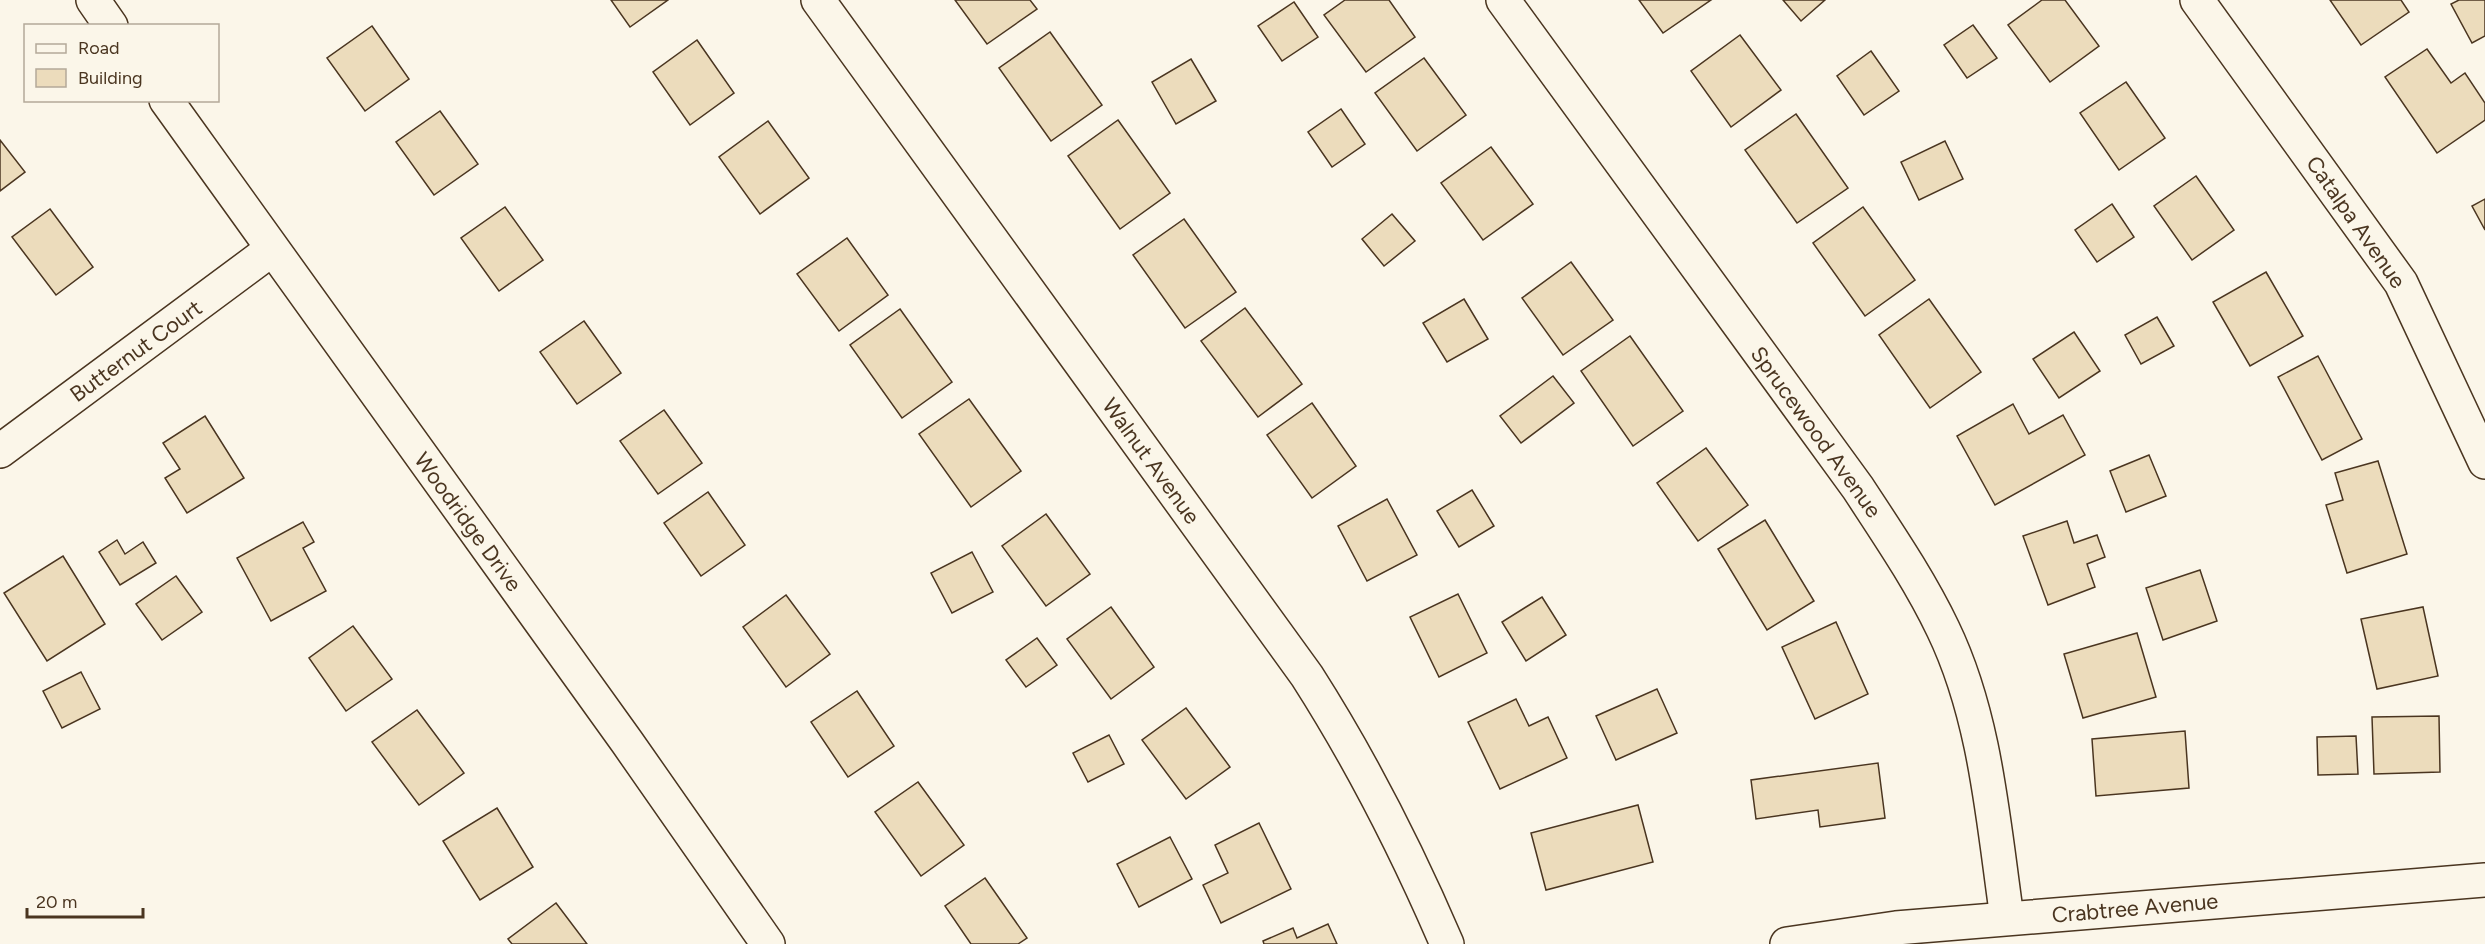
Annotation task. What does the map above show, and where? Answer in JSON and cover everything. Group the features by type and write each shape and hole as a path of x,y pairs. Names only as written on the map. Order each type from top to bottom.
{"street":[{"path":"93,0 110,24"},
{"name":"Walnut Avenue","path":"818,0 1307,676 1349,742 1400,840 1447,944"},
{"name":"Sprucewood Avenue","path":"1503,0 1858,488 1912,569 1944,630 1966,688 1984,757 2007,918"},
{"name":"Catalpa Avenue","path":"2197,0 2401,283 2477,421 2485,462"},
{"name":"Woodridge Drive","path":"167,102 240,201 271,250 621,733 768,944"},
{"name":"Butternut Court","path":"0,451 271,250"},
{"name":"Crabtree Avenue","path":"1787,944 1896,928 2485,880"}],"building":[{"path":"611,0 668,0 630,27"},
{"path":"955,0 1030,0 1037,9 987,44"},
{"path":"1345,0 1389,0 1415,37 1366,72 1324,15"},
{"path":"1639,0 1711,0 1663,33"},
{"path":"1783,0 1825,0 1801,21"},
{"path":"2042,0 2065,0 2099,46 2050,82 2008,25"},
{"path":"2330,0 2401,0 2409,12 2361,45"},
{"path":"2459,0 2485,0 2485,36 2472,43 2451,4"},
{"path":"1294,2 1318,37 1282,61 1258,26"},
{"path":"1973,25 1997,58 1967,78 1944,45"},
{"path":"372,26 409,79 365,111 327,58"},
{"path":"1050,32 1102,105 1051,141 999,68"},
{"path":"1740,35 1781,90 1731,127 1691,71"},
{"path":"697,40 734,93 690,125 653,72"},
{"path":"2427,49 2451,83 2465,73 2485,103 2485,120 2437,153 2385,77"},
{"path":"1871,51 1899,91 1864,115 1837,76"},
{"path":"1424,58 1466,115 1417,151 1375,93"},
{"path":"1191,59 1216,101 1176,124 1152,82"},
{"path":"2126,82 2165,138 2119,170 2080,113"},
{"path":"1341,109 1365,144 1332,167 1308,132"},
{"path":"440,111 478,164 434,195 396,142"},
{"path":"1796,114 1848,188 1797,223 1745,150"},
{"path":"1118,120 1170,193 1120,229 1068,156"},
{"path":"768,121 809,178 760,214 719,157"},
{"path":"0,140 25,172 0,191"},
{"path":"1945,141 1963,179 1919,200 1901,162"},
{"path":"1491,147 1533,204 1483,240 1441,183"},
{"path":"2196,176 2234,230 2192,260 2154,206"},
{"path":"2485,199 2485,230 2472,206"},
{"path":"2112,204 2134,237 2097,262 2075,230"},
{"path":"505,207 543,260 499,291 461,238"},
{"path":"1863,207 1915,280 1865,316 1813,243"},
{"path":"50,209 93,267 56,295 12,237"},
{"path":"1392,214 1415,241 1384,266 1362,239"},
{"path":"1184,219 1236,292 1185,328 1133,255"},
{"path":"847,238 888,295 839,331 797,274"},
{"path":"1571,262 1613,320 1563,355 1522,298"},
{"path":"2266,272 2303,336 2250,366 2213,302"},
{"path":"1464,299 1488,339 1447,362 1423,323"},
{"path":"1929,299 1981,372 1930,408 1879,335"},
{"path":"1245,308 1302,384 1258,417 1201,341"},
{"path":"900,309 952,382 902,418 850,345"},
{"path":"2157,317 2174,346 2141,364 2125,335"},
{"path":"584,321 621,373 577,404 540,352"},
{"path":"2074,332 2100,371 2059,398 2033,359"},
{"path":"1630,336 1683,411 1633,446 1581,371"},
{"path":"2318,356 2362,439 2322,460 2278,377"},
{"path":"1553,376 1574,403 1521,443 1500,416"},
{"path":"969,399 1021,471 971,507 919,434"},
{"path":"1312,403 1356,466 1312,498 1267,435"},
{"path":"2013,404 2029,434 2063,415 2085,455 1995,505 1957,436"},
{"path":"664,410 702,463 658,494 620,441"},
{"path":"205,416 244,478 187,513 165,478 180,469 163,443"},
{"path":"1706,448 1748,505 1698,541 1657,483"},
{"path":"2149,455 2166,496 2126,512 2110,471"},
{"path":"2378,461 2407,554 2347,573 2326,505 2343,500 2335,473"},
{"path":"1472,490 1494,526 1459,547 1437,511"},
{"path":"708,492 745,545 701,576 664,523"},
{"path":"1387,499 1417,555 1367,581 1338,526"},
{"path":"1046,514 1090,574 1046,606 1002,546"},
{"path":"1765,520 1814,601 1767,630 1718,549"},
{"path":"2067,521 2074,543 2097,535 2105,557 2087,564 2095,587 2048,605 2023,536"},
{"path":"303,522 314,542 303,548 326,591 271,621 237,558"},
{"path":"117,540 125,554 143,542 156,563 120,585 99,552"},
{"path":"972,552 993,592 952,613 931,573"},
{"path":"63,556 105,624 47,661 4,593"},
{"path":"2200,570 2217,621 2163,640 2146,588"},
{"path":"176,576 202,612 162,640 136,604"},
{"path":"1458,594 1487,653 1439,677 1410,617"},
{"path":"786,595 830,654 786,687 743,627"},
{"path":"1542,597 1566,635 1526,661 1502,622"},
{"path":"1111,607 1154,667 1111,699 1067,639"},
{"path":"2423,607 2438,676 2377,689 2361,619"},
{"path":"1836,622 1868,694 1815,719 1782,647"},
{"path":"353,626 392,679 346,711 309,658"},
{"path":"2137,633 2156,697 2083,718 2064,654"},
{"path":"1037,638 1057,665 1026,687 1006,660"},
{"path":"81,672 100,709 62,728 43,691"},
{"path":"1657,689 1677,733 1616,760 1596,716"},
{"path":"857,691 894,746 848,777 811,722"},
{"path":"1516,699 1529,726 1548,717 1567,758 1500,789 1468,722"},
{"path":"1186,708 1230,767 1186,799 1142,740"},
{"path":"417,710 464,773 419,805 372,742"},
{"path":"2439,716 2440,772 2374,774 2372,717"},
{"path":"2185,731 2189,788 2096,796 2092,739"},
{"path":"1109,735 1124,764 1088,782 1073,753"},
{"path":"2356,736 2358,774 2318,775 2317,737"},
{"path":"1878,763 1885,818 1820,827 1818,810 1756,819 1751,780"},
{"path":"918,782 964,845 921,876 875,812"},
{"path":"1638,805 1653,862 1546,890 1531,833"},
{"path":"497,808 533,867 480,900 443,841"},
{"path":"1259,823 1291,889 1221,923 1203,885 1228,873 1215,845"},
{"path":"1170,837 1192,879 1139,907 1117,864"},
{"path":"985,878 1027,938 1018,944 971,944 945,906"},
{"path":"556,903 587,944 512,944 508,939"},
{"path":"1328,924 1337,944 1264,944 1263,941 1293,928 1297,938"}]}
